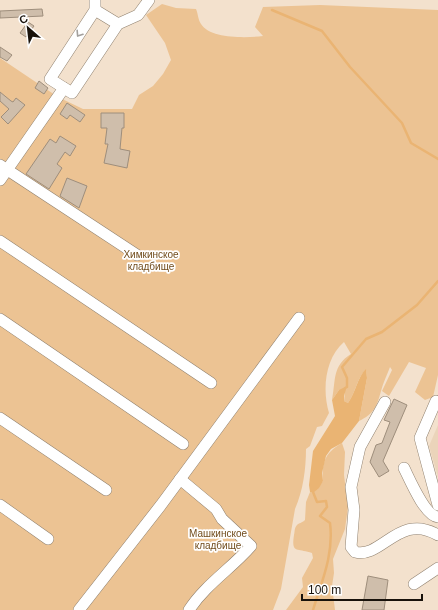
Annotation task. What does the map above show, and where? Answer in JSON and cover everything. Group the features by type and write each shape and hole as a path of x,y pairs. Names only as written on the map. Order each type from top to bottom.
{"lane":[{"path":"118,24 95,5 50,79 72,93 118,24 138,14 148,0"},
{"path":"0,180 4,168 64,88"},
{"path":"4,168 137,255"},
{"path":"0,241 211,383"},
{"path":"79,610 180,479 299,318"},
{"path":"0,319 183,444"},
{"path":"436,401 420,438 438,505"},
{"path":"385,402 360,447 351,487 354,510 351,547 355,552 365,552 408,530 418,527 427,529 438,535"},
{"path":"0,418 106,490"},
{"path":"404,468 427,510 434,517 438,517"},
{"path":"180,479 216,508 222,519 251,546 240,559 223,573 195,601 189,610"},
{"path":"0,505 48,539"},
{"path":"414,584 438,568"}],"shaded area":[{"path":"366,369 367,378 359,421 342,443 331,449 326,456 322,473 323,481 319,488 313,493 310,492 309,485 313,451 335,416 332,400 339,390 347,386 344,401 348,403"},
{"path":"438,425 438,477 429,446"}],"green space":[{"path":"162,4 176,8 196,9 201,24 206,29 220,35 239,37 263,36 255,27 263,7 320,5 438,10 438,375 433,397 425,400 415,392 426,368 409,362 389,396 382,391 392,370 390,367 374,409 359,421 367,378 366,370 348,403 344,401 345,392 339,390 332,400 338,369 341,363 351,354 344,342 338,349 329,365 327,375 326,394 329,413 322,426 317,427 310,446 306,449 305,472 302,487 295,509 281,589 273,610 0,610 0,58 58,97 83,109 132,109 139,95 153,86 163,74 171,60 165,43 146,15"},
{"path":"342,443 345,452 344,475 348,507 345,529 333,559 334,573 332,586 335,610 286,610 303,587 302,578 313,558 312,553 294,548 293,541 295,527 305,520 306,502 310,492 313,493 323,481 323,468 328,454"}],"building":[{"path":"42,9 43,16 0,18 0,11"},
{"path":"28,22 34,26 26,37 20,33"},
{"path":"0,47 12,55 7,61 0,57"},
{"path":"39,81 48,88 44,94 35,88"},
{"path":"0,92 11,101 13,102 16,98 25,105 8,124 1,117 9,109 0,101"},
{"path":"67,103 85,115 80,122 70,115 67,119 60,114"},
{"path":"101,113 124,113 124,128 122,128 120,149 130,151 127,168 104,163 108,144 105,144 107,128 101,128"},
{"path":"60,136 76,146 70,156 65,152 57,164 62,168 49,189 26,174 50,139 56,143"},
{"path":"67,178 87,186 79,208 60,196"},
{"path":"394,399 407,405 383,461 389,471 379,477 370,462 376,445 382,443 390,422 384,420"},
{"path":"368,576 388,580 384,610 362,610"}],"waterway":[{"path":"272,10 322,31 350,67 402,123 411,143 438,159"},
{"path":"345,388 347,387 347,378 342,367 366,339 382,332 417,305 438,281"},
{"path":"313,492 317,502 326,501 327,507 320,516 330,523 331,534 329,557 313,610"}],"park label":[{"name":"Химкинское кладбище","path":"151,260"},
{"name":"Машкинское кладбище","path":"218,538"}]}
